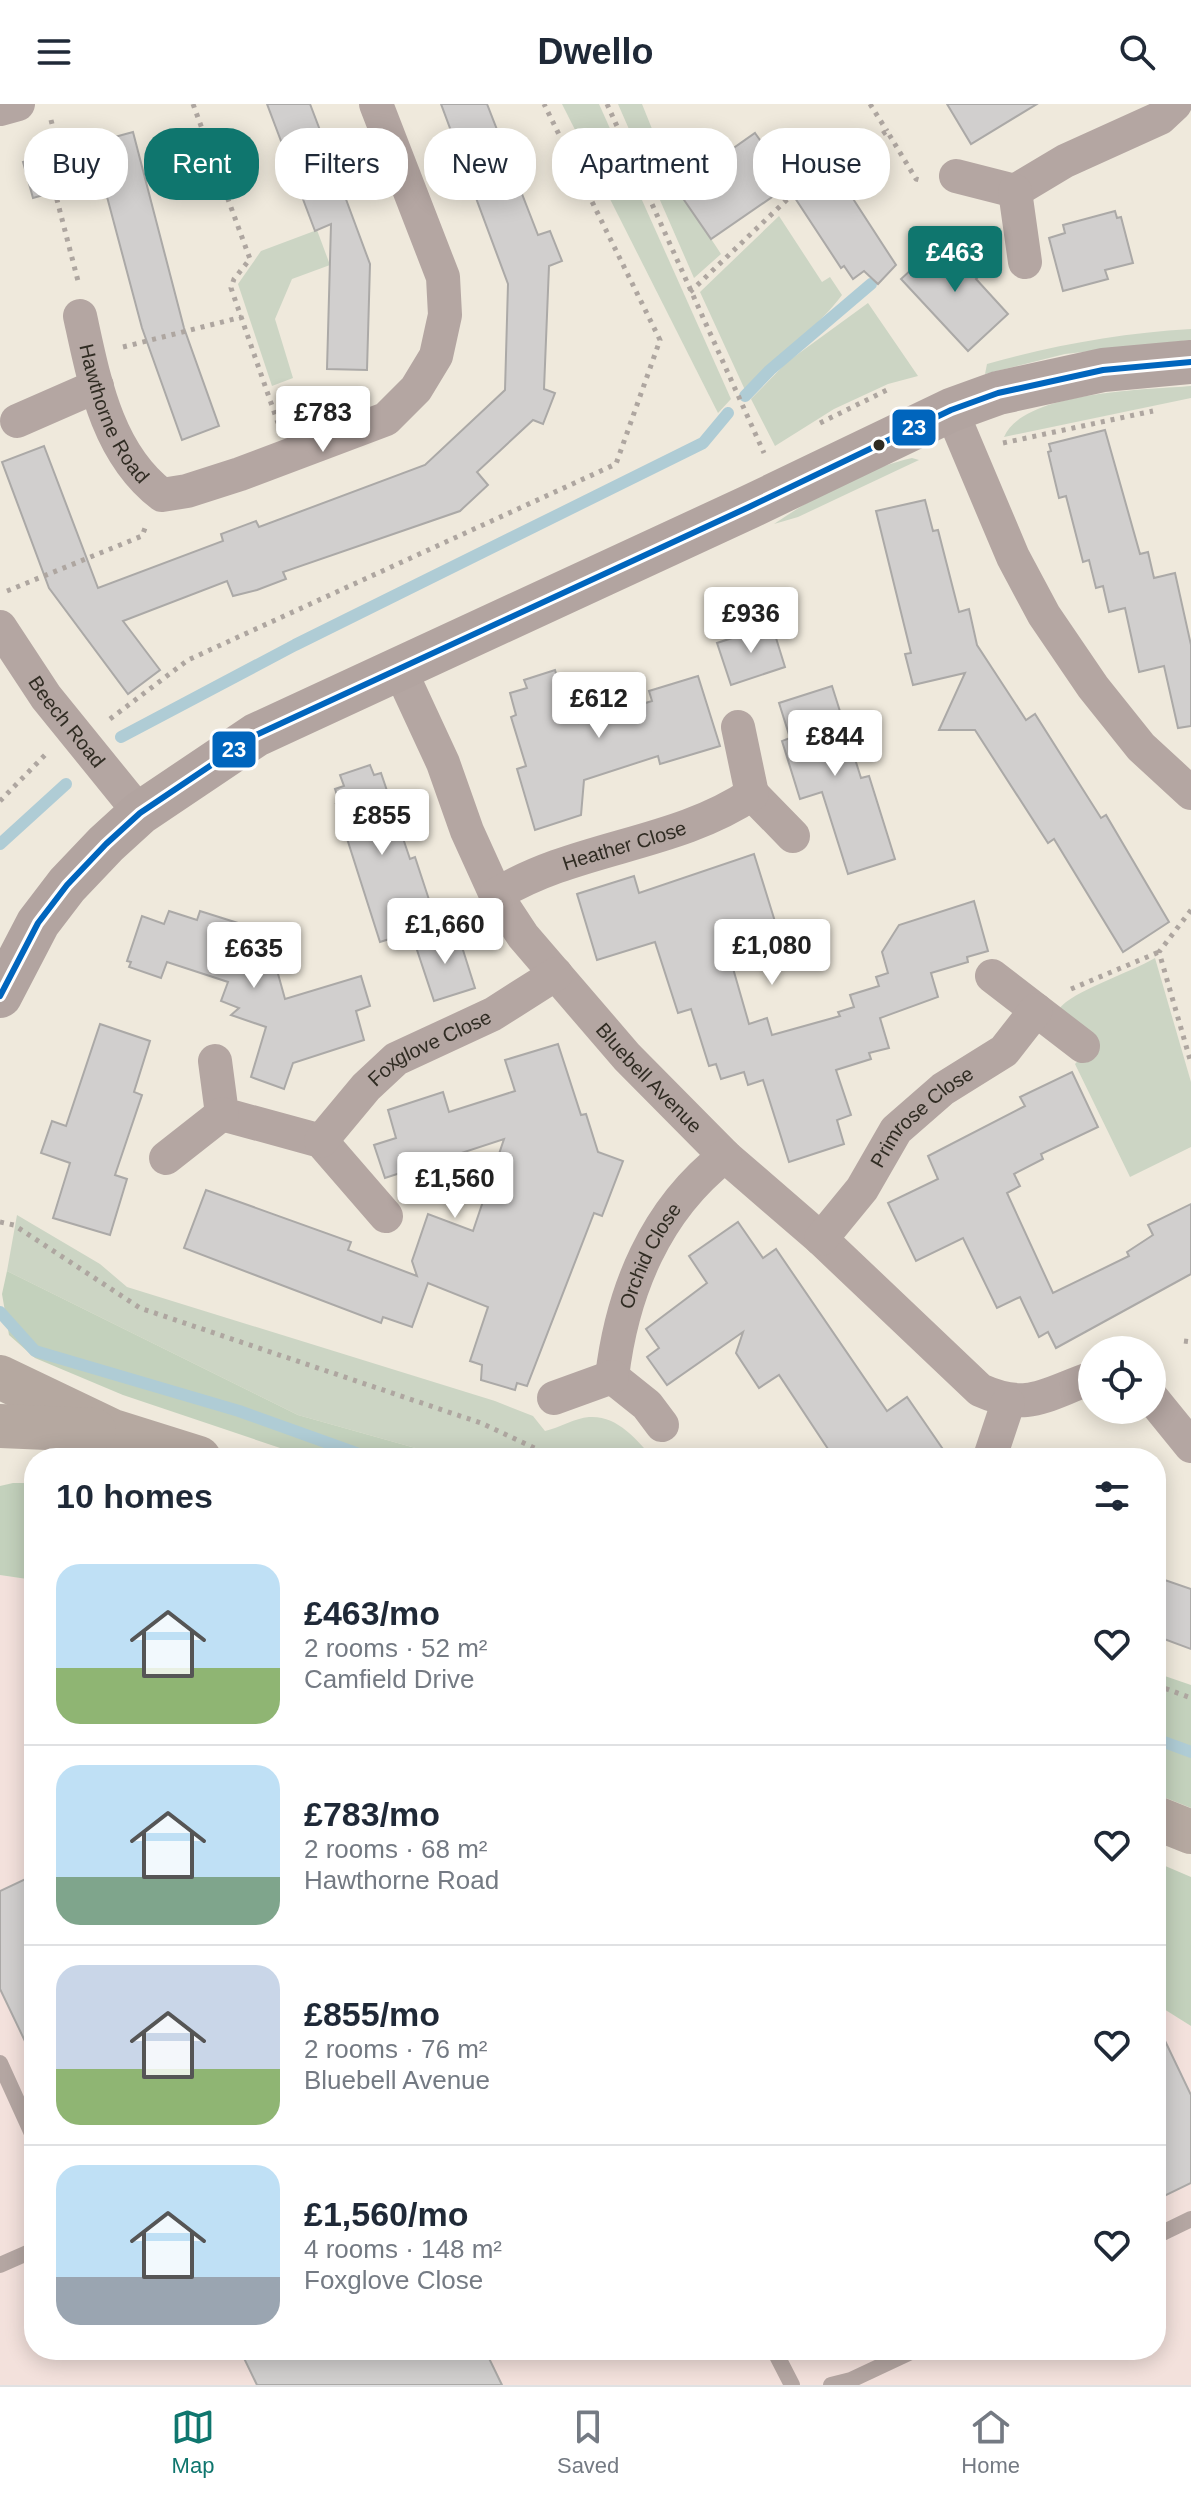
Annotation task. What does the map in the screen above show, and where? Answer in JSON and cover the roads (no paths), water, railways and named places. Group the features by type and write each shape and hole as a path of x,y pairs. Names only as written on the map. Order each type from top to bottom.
{"main road":[{"path":"0,1377 113,1431 167,1448"},
{"path":"0,1426 113,1431"},
{"path":"1166,1822 1191,1832"}],"street":[{"path":"0,109 18,104"},
{"name":"Hawthorne Road","path":"80,316 92,371 107,417 135,473 162,495 187,491 386,419 416,389 436,356 445,315 443,277 376,104"},
{"path":"956,176 1015,191 1065,161 1160,118 1175,104"},
{"path":"1015,191 1025,262"},
{"path":"0,996 38,923 60,894 140,813 256,735 951,410 998,393 1088,373 1191,362"},
{"path":"17,421 92,371"},
{"path":"951,410 1013,557 1044,615 1093,687 1141,747 1191,793"},
{"name":"Beech Road","path":"0,627 46,697 140,813"},
{"name":"Bluebell Avenue","path":"399,668 443,763 467,831 496,895 523,936 627,1057 725,1156 821,1239 955,1370 980,1390 1008,1403"},
{"path":"738,727 752,794 793,836"},
{"name":"Heather Close","path":"496,895 527,876 712,817 752,794"},
{"name":"Foxglove Close","path":"321,1141 357,1097 396,1059 493,1014 556,974"},
{"path":"992,976 1083,1046"},
{"name":"Primrose Close","path":"821,1239 862,1189 896,1130 943,1089 1004,1051 1040,1013"},
{"path":"215,1061 222,1114"},
{"path":"222,1114 263,1128 321,1141 386,1216"},
{"path":"166,1158 222,1114"},
{"name":"Orchid Close","path":"612,1377 616,1342 629,1295 647,1252 673,1206 700,1175 725,1156"},
{"path":"554,1398 612,1377 647,1405 662,1425"},
{"path":"993,1448 1008,1403 1032,1401 1078,1383"},
{"path":"1166,1415 1191,1446"}],"lane":[{"path":"0,2063 24,2116"},
{"path":"1166,2231 1191,2219"},
{"path":"0,2265 24,2254"},
{"path":"779,2360 792,2385"},
{"path":"831,2385 851,2380 894,2360"}],"waterway":[{"path":"745,396 770,370 871,284"},
{"path":"121,737 295,645 703,443 728,413"},
{"path":"0,844 66,784"},
{"path":"0,1312 35,1351 239,1411 342,1448"},
{"path":"1166,1743 1191,1752"}]}
